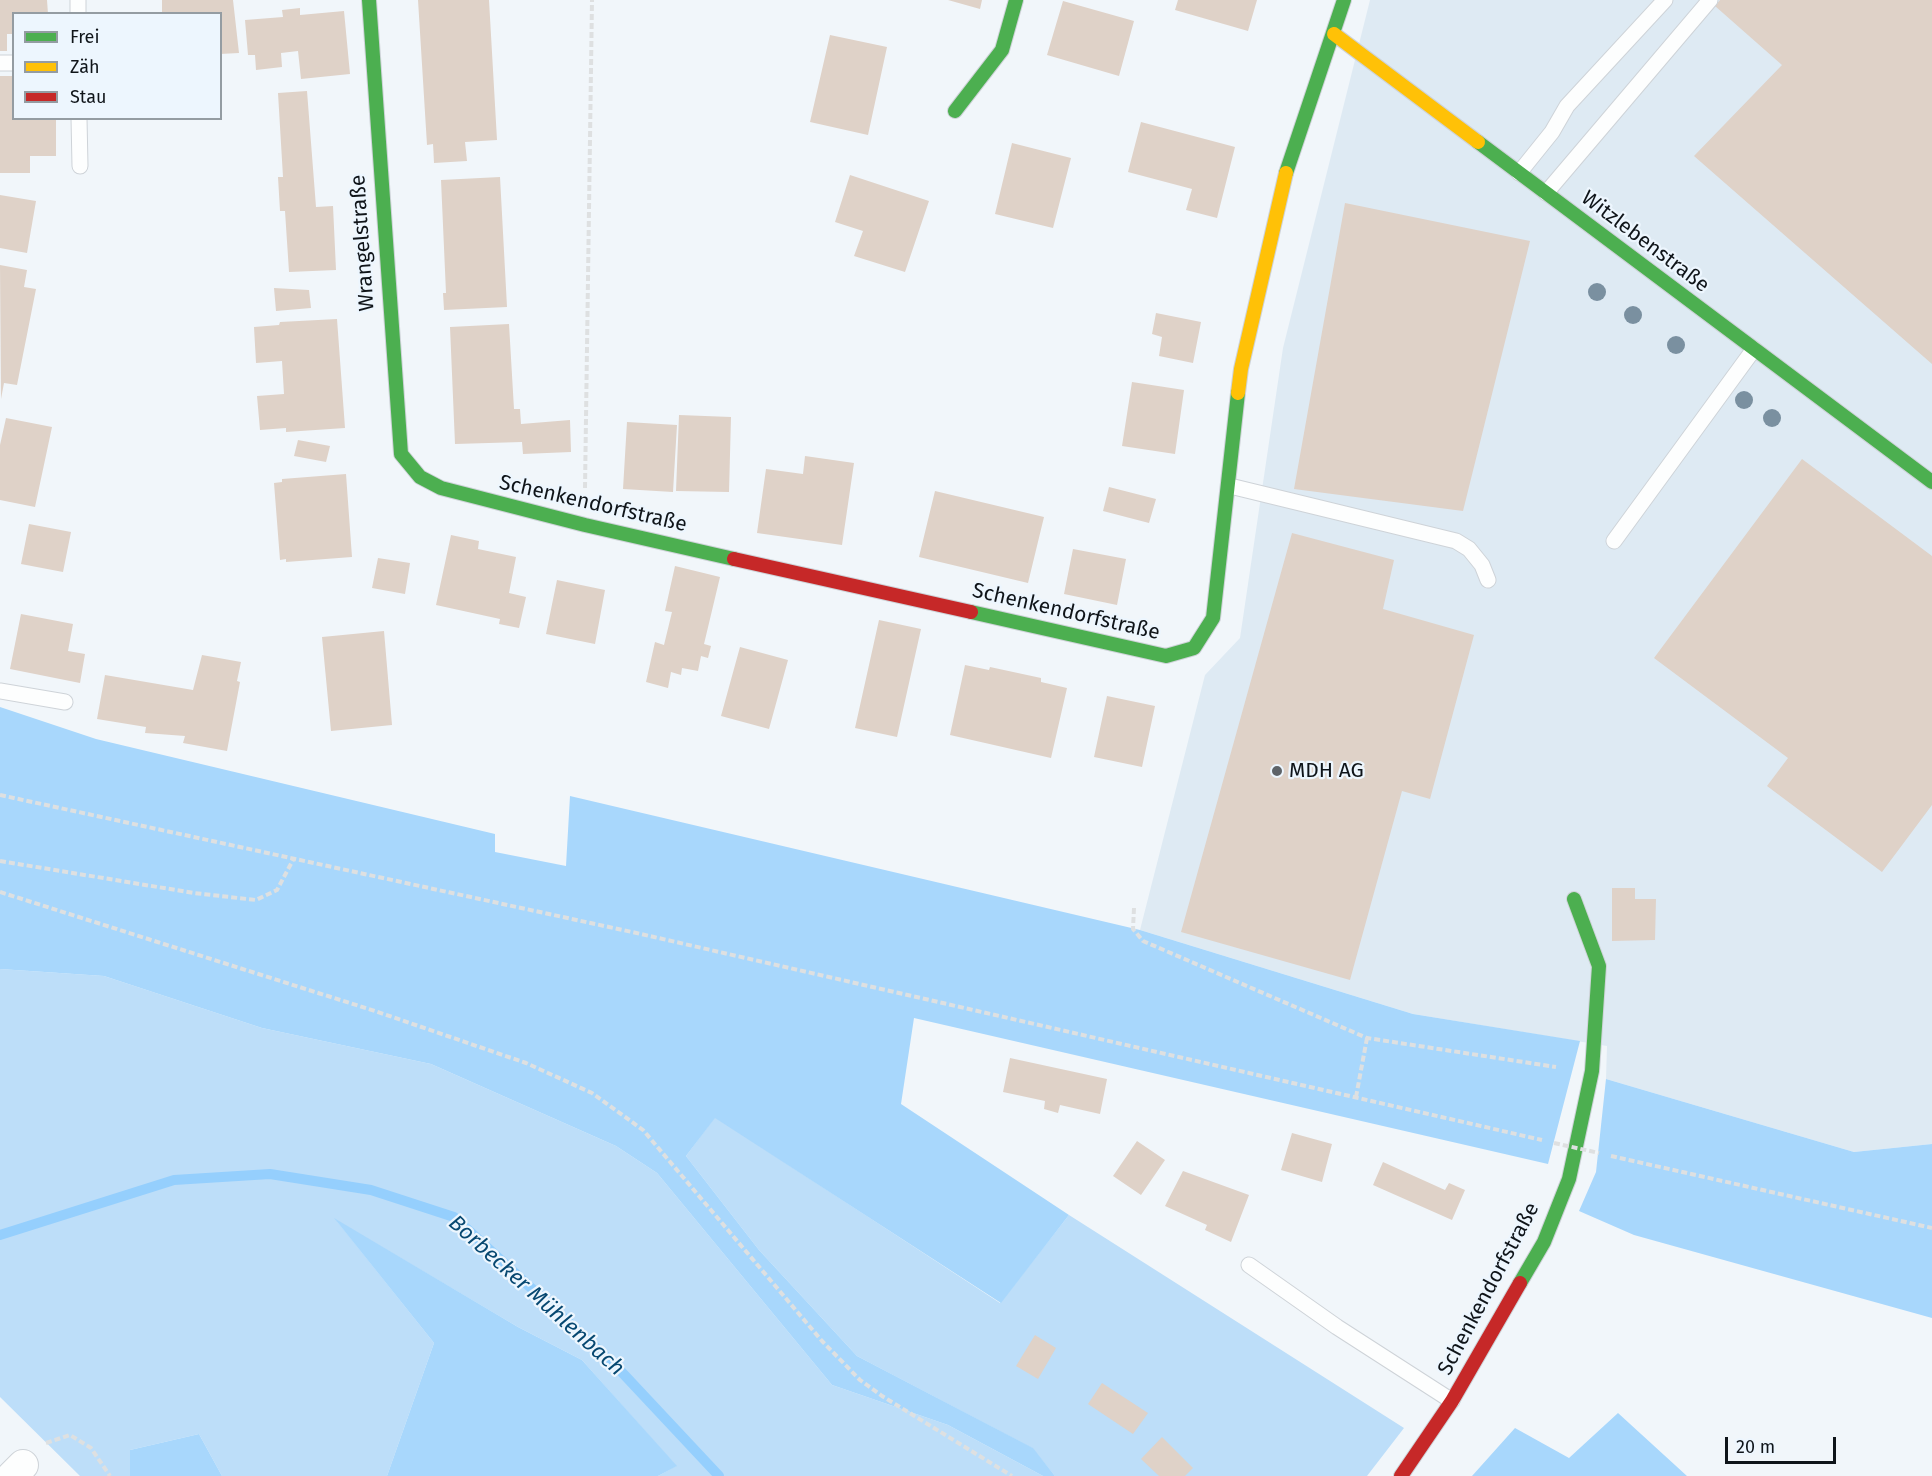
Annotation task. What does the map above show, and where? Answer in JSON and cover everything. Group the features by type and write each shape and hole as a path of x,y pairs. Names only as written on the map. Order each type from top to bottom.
{"street":[{"name":"Wrangelstraße","path":"369,0 401,454 420,477"},
{"path":"955,111 1002,50 1016,0"},
{"name":"Schenkendorfstraße","path":"420,477 441,488 585,525 1166,656 1194,648 1213,618 1230,486 1241,369 1288,162 1344,0"},
{"name":"Witzlebenstraße","path":"1334,34 1932,482"},
{"name":"Schenkendorfstraße","path":"1401,1476 1452,1401 1544,1242 1569,1179 1592,1071 1599,966 1574,898"}],"lane":[{"path":"1519,173 1552,132 1567,106 1665,0"},
{"path":"1546,193 1710,0"},
{"path":"79,120 80,166"},
{"path":"1614,541 1754,349"},
{"path":"1230,486 1456,541 1468,549 1482,565 1488,580"},
{"path":"0,691 65,702"},
{"path":"1249,1265 1337,1327 1452,1401"}],"path":[{"path":"585,525 592,0"},
{"path":"0,795 644,935 1396,1108 1932,1228"},
{"path":"0,861 194,893 256,900 277,890 293,860"},
{"path":"0,892 386,1015 526,1063 592,1093 642,1130 822,1341 860,1380 1012,1476"},
{"path":"1134,908 1133,929 1143,941 1367,1038 1592,1071"},
{"path":"1356,1097 1367,1038"},
{"path":"18,1470 45,1443 70,1435 91,1448 110,1476"}],"shaded area":[{"path":"1370,0 1932,0 1932,1144 1854,1152 1606,1079 1607,1046 1413,1014 1140,930 1205,675 1240,638 1283,348"},
{"path":"0,707 96,739 495,834 495,852 566,866 570,796 1140,930 1413,1014 1580,1041 1548,1164 914,1018 901,1104 1069,1215 1001,1303 715,1118 686,1156 759,1250 857,1356 1033,1448 1055,1476 1043,1476 948,1425 832,1385 657,1173 616,1146 431,1064 262,1028 104,976 0,969"},
{"path":"0,969 104,976 262,1028 431,1064 616,1146 657,1173 832,1385 948,1425 1043,1476 658,1476 676,1466 582,1360 518,1327 336,1220 434,1343 387,1476 222,1476 199,1434 130,1450 130,1476 80,1476 0,1397"},
{"path":"1606,1079 1854,1152 1932,1144 1932,1318 1634,1235 1579,1211 1596,1172"},
{"path":"715,1117 1000,1303 1069,1215 1404,1428 1367,1476 1055,1476 1032,1448 857,1356 759,1250 686,1156"},
{"path":"334,1218 518,1327 582,1360 677,1466 658,1476 387,1476 434,1343"},
{"path":"1618,1413 1687,1476 1472,1476 1515,1428 1569,1458"},
{"path":"199,1434 222,1476 130,1476 130,1450"}],"building":[{"path":"0,0 47,0 48,12 12,12 12,34 7,34 7,51 0,51"},
{"path":"162,0 233,0 239,53 222,54 222,12 162,12"},
{"path":"418,0 489,0 497,140 465,142 467,161 434,163 433,144 427,145"},
{"path":"948,0 982,0 980,9"},
{"path":"1178,0 1257,0 1248,31 1175,10"},
{"path":"1720,0 1932,0 1932,364 1694,156 1782,65 1715,6"},
{"path":"1063,1 1134,21 1119,76 1047,55"},
{"path":"300,8 300,15 344,11 350,74 301,79 298,51 281,53 282,67 256,70 255,55 248,55 245,20 283,17 282,10"},
{"path":"830,35 887,47 868,135 810,122"},
{"path":"0,76 12,76 12,120 56,120 56,156 30,156 30,173 0,173"},
{"path":"307,91 316,207 333,206 336,270 289,272 285,211 280,211 278,177 283,177 278,93"},
{"path":"1141,122 1235,147 1217,218 1186,210 1192,189 1128,172"},
{"path":"1012,143 1071,158 1053,228 995,214"},
{"path":"850,175 929,201 905,272 854,256 863,231 835,222"},
{"path":"500,177 507,307 444,310 443,293 446,293 441,180"},
{"path":"0,195 36,201 27,253 0,248"},
{"path":"1345,203 1530,241 1463,511 1294,489"},
{"path":"0,265 27,270 24,287 36,289 17,385 4,383 1,399"},
{"path":"274,288 309,290 311,308 276,311"},
{"path":"1156,313 1201,322 1193,363 1159,356 1162,337 1152,334"},
{"path":"337,319 345,428 286,432 286,428 260,430 257,396 284,394 282,361 256,363 254,327 279,325 280,322"},
{"path":"509,324 514,409 520,409 521,424 570,420 571,452 523,454 522,442 455,444 450,327"},
{"path":"1132,382 1184,390 1175,454 1122,446"},
{"path":"679,415 731,417 729,492 676,491"},
{"path":"6,418 52,427 35,507 0,500 0,445"},
{"path":"627,422 677,425 673,492 623,489"},
{"path":"298,440 330,446 326,462 294,456"},
{"path":"805,456 854,463 842,545 757,533 766,469 803,474"},
{"path":"1802,459 1932,556 1932,805 1882,872 1767,786 1788,758 1654,658"},
{"path":"346,474 352,557 286,562 286,559 280,560 274,483 282,482 282,479"},
{"path":"1109,487 1156,499 1149,523 1103,511"},
{"path":"935,491 1044,517 1028,583 919,557"},
{"path":"29,524 71,532 63,572 21,564"},
{"path":"1292,533 1394,560 1383,609 1474,635 1430,799 1402,791 1350,980 1181,932"},
{"path":"451,535 479,541 478,549 516,557 509,593 526,597 519,628 499,624 500,619 436,605"},
{"path":"1073,549 1126,559 1117,605 1064,594"},
{"path":"378,558 410,563 405,594 372,588"},
{"path":"675,566 720,577 704,644 711,646 708,658 701,656 698,671 682,668 681,675 671,672 668,688 646,682 655,642 664,645 672,612 665,611"},
{"path":"557,580 605,590 595,644 546,634"},
{"path":"21,614 73,624 68,651 85,654 80,683 10,669"},
{"path":"879,620 921,629 897,737 855,728"},
{"path":"384,631 392,725 331,731 322,637"},
{"path":"740,647 788,660 769,729 721,716"},
{"path":"202,655 241,662 237,681 240,682 227,751 183,743 185,736 145,733 146,727 97,719 105,675 193,690"},
{"path":"965,665 989,670 990,667 1041,678 1041,682 1067,688 1051,758 950,735"},
{"path":"1107,696 1155,706 1142,767 1094,757"},
{"path":"1612,888 1635,888 1635,899 1656,899 1655,940 1612,941"},
{"path":"1010,1058 1107,1079 1100,1114 1060,1105 1058,1113 1044,1109 1045,1101 1003,1092"},
{"path":"1292,1133 1332,1144 1322,1182 1281,1170"},
{"path":"1137,1141 1165,1160 1141,1195 1113,1176"},
{"path":"1383,1162 1445,1190 1449,1183 1465,1190 1452,1220 1373,1185"},
{"path":"1183,1171 1249,1195 1231,1242 1205,1230 1207,1225 1165,1206"},
{"path":"1035,1335 1056,1348 1038,1379 1016,1366"},
{"path":"1102,1383 1148,1413 1133,1434 1088,1404"},
{"path":"1162,1437 1193,1468 1185,1476 1159,1476 1141,1459"}],"waterway":[{"name":"Borbecker Mühlenbach","path":"0,1235 174,1180 270,1174 371,1190 454,1217 616,1366 719,1476"}],"traffic: fast":[{"path":"369,0 401,454 420,477 441,488 585,525 734,559"},
{"path":"955,111 1002,50 1016,0"},
{"path":"1286,173 1344,0"},
{"path":"1478,142 1932,482"},
{"path":"971,612 1166,656 1194,648 1213,618 1238,393"},
{"path":"1520,1283 1544,1242 1569,1179 1592,1071 1599,966 1574,899"}],"traffic: slow":[{"path":"1334,34 1478,142"},
{"path":"1238,393 1241,369 1286,173"}],"traffic: jam":[{"path":"734,559 971,612"},
{"path":"1401,1476 1452,1401 1520,1283"}],"place":[{"name":"MDH AG","path":"1277,771"}]}
